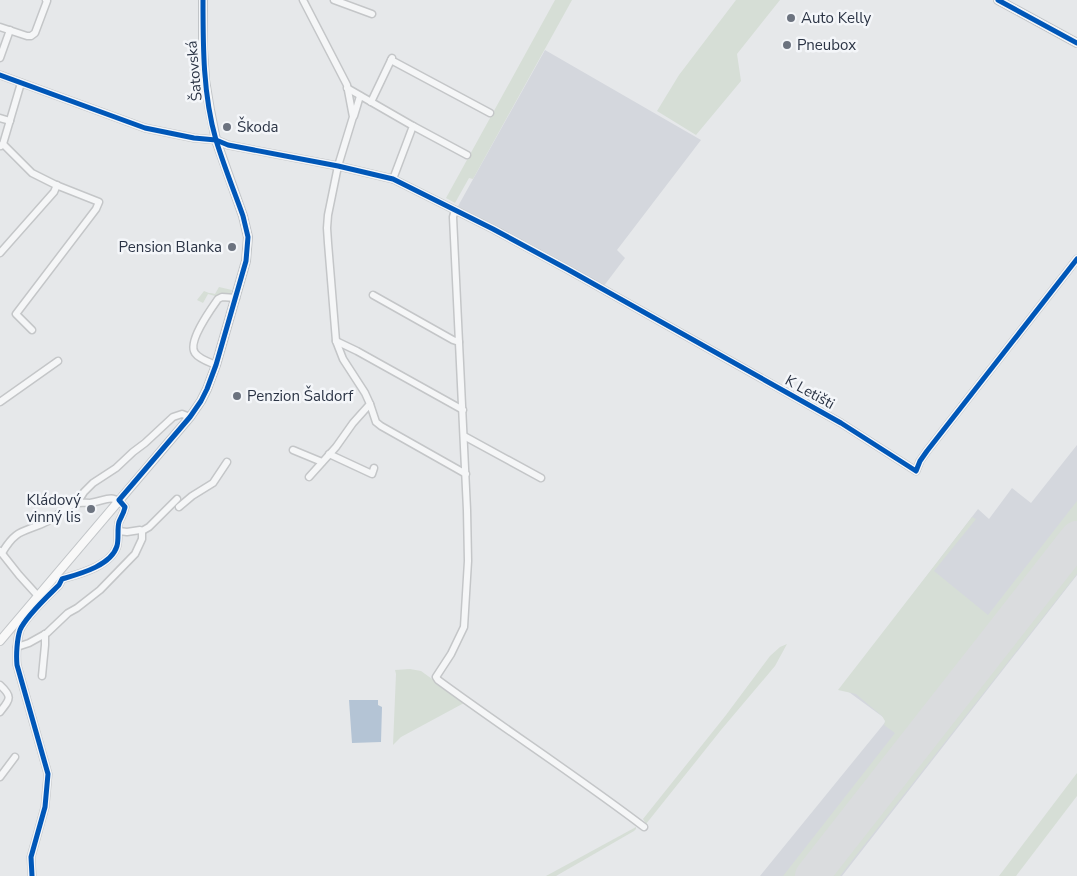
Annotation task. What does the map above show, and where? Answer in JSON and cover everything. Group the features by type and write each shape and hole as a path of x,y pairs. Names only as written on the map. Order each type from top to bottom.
{"main road":[{"name":"Šatovská","path":"0,641 38,596 60,576 119,500 190,417 207,389 216,365 246,261 248,237 243,216 216,140 210,110 205,80 203,49 203,0"},
{"path":"998,0 1077,43"}],"street":[{"path":"0,27 31,36 35,32 47,2 46,0"},
{"path":"303,0 347,85 353,117"},
{"path":"334,0 372,14"},
{"path":"0,58 10,30"},
{"path":"371,102 392,59 490,113"},
{"path":"0,75 145,128 194,138 216,140 228,145 338,166 393,179 455,210 453,217 466,474 468,561 464,627 451,654 436,677 465,700 644,827"},
{"path":"21,83 1,145 32,173 99,202 96,209 16,314 32,330"},
{"path":"348,88 466,155"},
{"path":"360,96 338,166 327,228 336,341 343,359 365,392 376,422 466,474"},
{"path":"0,118 10,121"},
{"path":"393,179 414,126"},
{"path":"0,253 58,185"},
{"name":"K Letišti","path":"455,210 566,269 841,423 916,471 927,451 1077,259"},
{"path":"373,295 459,342"},
{"path":"216,365 202,359 195,353 193,343 203,322 218,299 222,297 236,298"},
{"path":"336,341 463,410"},
{"path":"0,402 58,361"},
{"path":"309,477 370,404"},
{"path":"77,503 93,483 116,468 173,417 182,414 190,417"},
{"path":"464,436 541,478"},
{"path":"293,450 322,462"},
{"path":"329,454 372,474 374,468"},
{"path":"179,507 213,483 227,462"},
{"path":"32,876 31,857 45,807 48,774 16,662 20,630 31,614 59,585 60,576 88,571 112,555 118,543 119,523 125,511 119,500 111,498 71,505 47,522 17,534 10,540 1,552 18,575 38,596"},
{"path":"119,531 142,531 176,499"},
{"path":"17,647 45,634 68,613 100,590 135,554 142,539 142,531"},
{"path":"42,676 45,634"},
{"path":"0,685 9,696 8,701 0,712"},
{"path":"0,777 15,757"}],"shaded area":[{"path":"555,0 572,0 473,179 469,178 455,203 446,198"},
{"path":"736,0 780,0 737,54 741,81 696,135 657,111 679,75"},
{"path":"545,50 701,140 617,250 625,258 603,287 457,208"},
{"path":"219,287 232,290 230,297 215,300 215,296 208,294 203,303 197,300 204,291 215,294"},
{"path":"1077,445 1077,575 842,876 760,876 887,720 842,687 978,509 989,519 1012,488 1031,503"},
{"path":"1077,501 1077,574 840,876 783,876 895,733 884,725 885,721 882,716 856,694 838,690 972,517 976,519 934,571 988,615"},
{"path":"787,644 775,666 646,824 643,819 726,715 770,656 780,647"},
{"path":"410,669 421,671 468,705 464,703 401,737 393,745 395,670"},
{"path":"1077,773 1077,796 1016,876 999,876"},
{"path":"636,827 634,831 556,876 546,876"}],"water":[{"path":"349,700 378,700 378,705 382,707 381,742 352,743"}],"runway":[{"path":"812,876 1077,538"}],"cycle path":[{"path":"32,876 31,857 45,807 48,774 17,665 17,647 20,630 32,613 59,585 62,579 94,568 114,553 118,543 119,522 125,507 119,500 190,417 201,401 216,365 246,261 248,237 243,216 216,140 208,106 203,0"},
{"path":"998,0 1077,43"},
{"path":"0,75 145,128 194,138 216,140 228,145 338,166 393,179 493,229 567,269 841,423 916,471 927,451 1077,259"}],"place":[{"name":"Auto Kelly","path":"791,18"},
{"name":"Pneubox","path":"787,45"},
{"name":"Škoda","path":"227,127"},
{"name":"Pension Blanka","path":"232,247"},
{"name":"Penzion Šaldorf","path":"237,396"},
{"name":"Kládový vinný lis","path":"91,509"}]}
